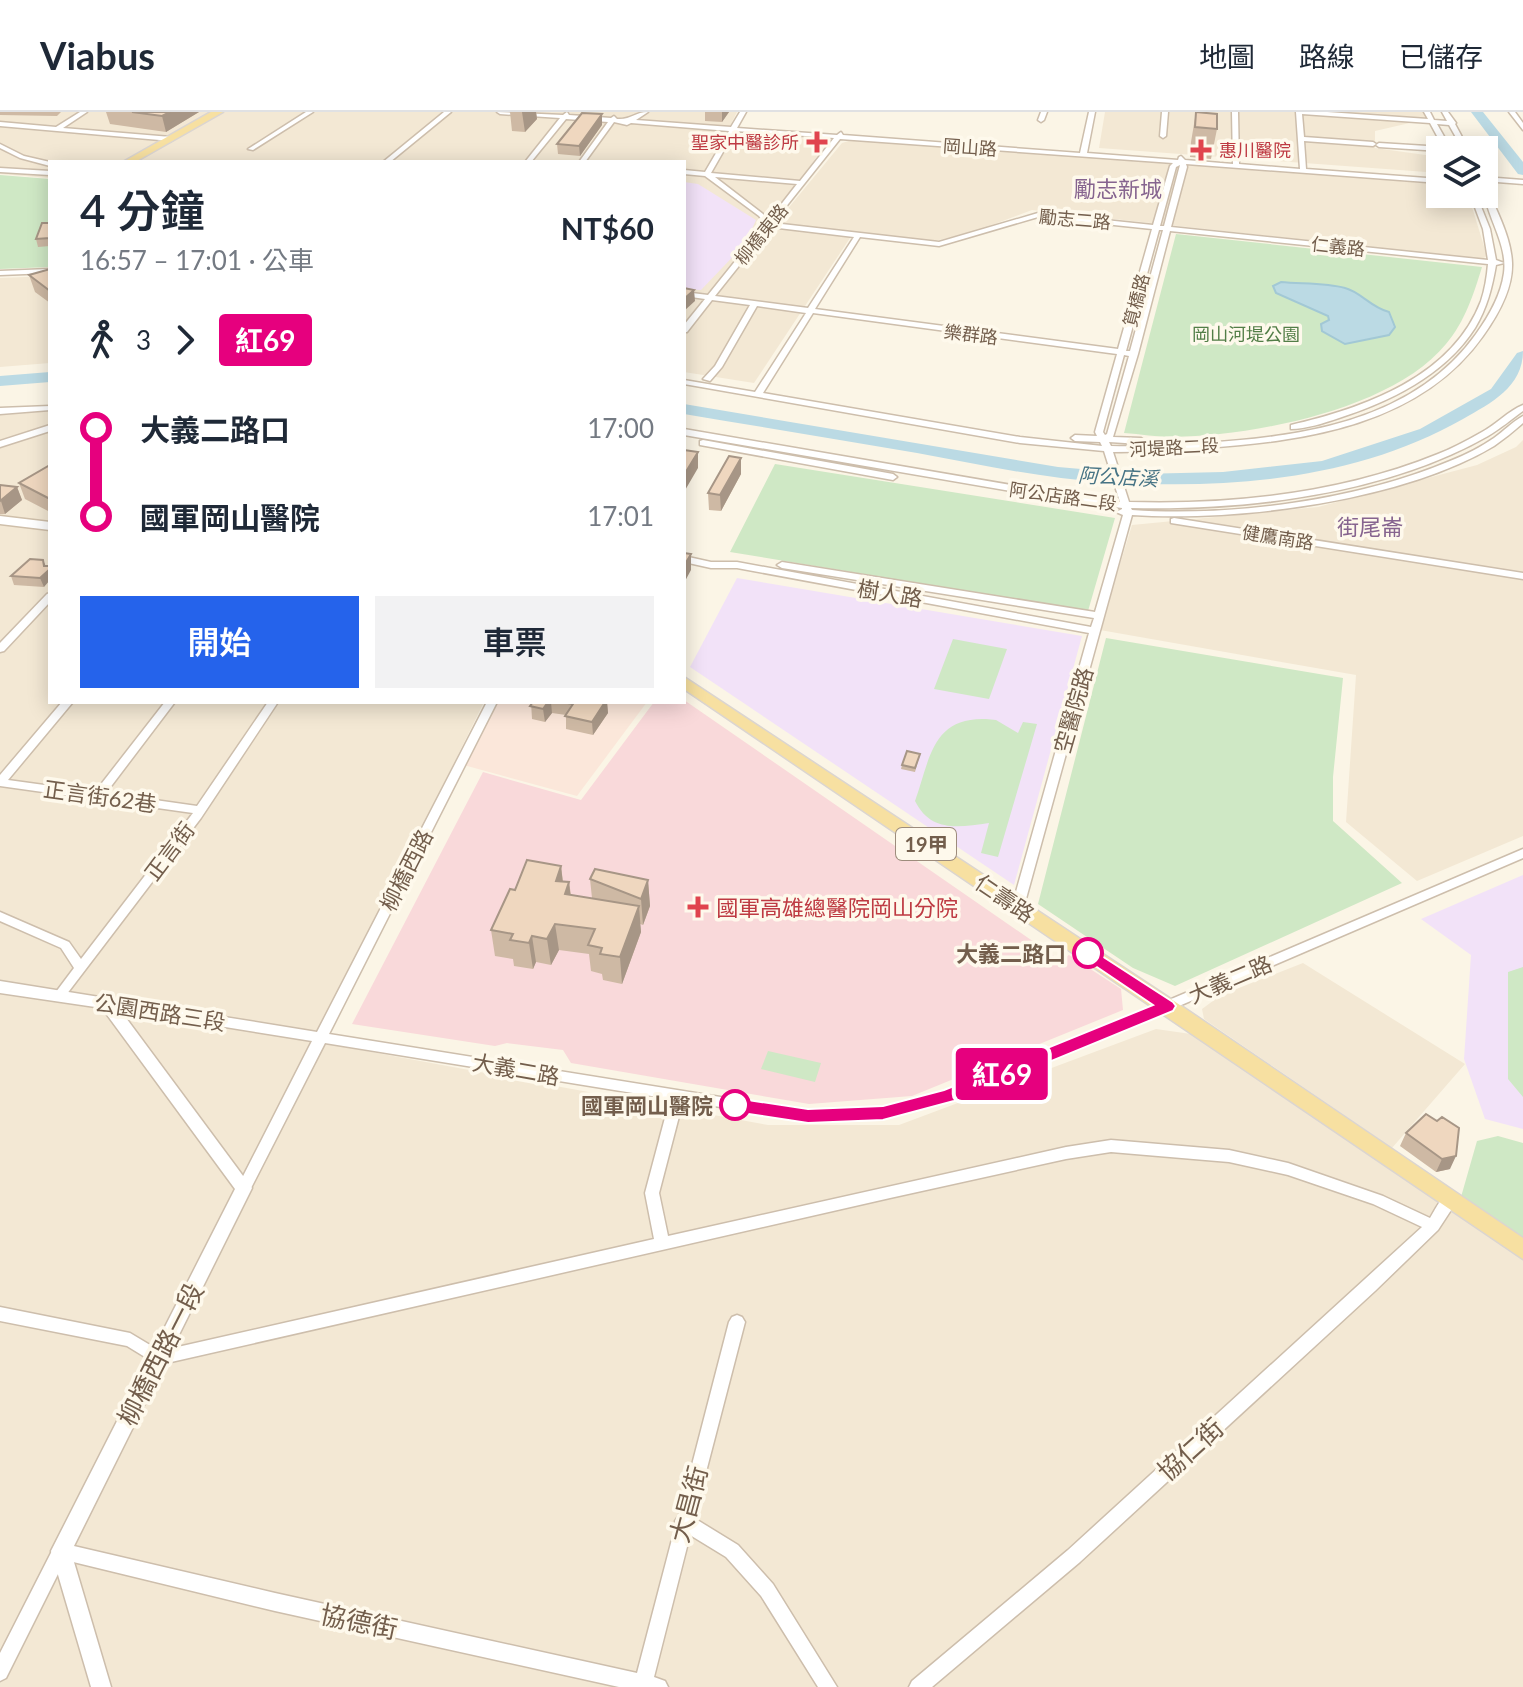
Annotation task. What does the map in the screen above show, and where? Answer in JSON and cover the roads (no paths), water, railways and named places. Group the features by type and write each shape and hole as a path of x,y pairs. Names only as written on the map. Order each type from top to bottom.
{"main road":[{"path":"132,160 218,112"},
{"path":"0,520 48,526"},
{"name":"仁壽路","path":"686,683 1167,1006 1523,1250"}],"street":[{"path":"57,129 84,112"},
{"path":"251,149 310,112"},
{"path":"388,160 448,112"},
{"name":"岡山路","path":"500,112 567,115"},
{"name":"岡山路","path":"538,112 613,120 1426,177"},
{"path":"630,121 645,112"},
{"path":"707,174 743,112"},
{"path":"1083,153 1092,112"},
{"path":"1163,136 1165,112"},
{"path":"1235,112 1236,164"},
{"path":"1303,169 1300,112 1453,123"},
{"path":"1427,112 1441,136"},
{"path":"1445,112 1458,136"},
{"path":"1512,112 1523,128"},
{"path":"1344,114 1348,143"},
{"path":"529,160 567,115"},
{"path":"583,160 613,120"},
{"path":"0,124 171,139"},
{"name":"柳橋東路","path":"686,328 840,136"},
{"path":"1301,139 1426,148"},
{"path":"0,146 22,157 48,164"},
{"name":"筧橋路","path":"1181,160 1184,167 1106,445 1099,432 1173,166 1181,160"},
{"path":"0,170 48,173"},
{"path":"686,172 803,183"},
{"path":"707,174 761,215 769,225"},
{"path":"1498,183 1523,185"},
{"path":"1167,187 1178,188"},
{"name":"河堤路二段","path":"1106,445 1255,435 1307,425 1372,406 1413,384 1467,333 1488,290 1492,262 1479,208"},
{"path":"1493,208 1508,264"},
{"name":"勵志二路","path":"769,225 939,244 1034,214 1167,228"},
{"name":"仁義路","path":"1167,228 1508,264"},
{"path":"759,392 857,237"},
{"name":"河堤路二段","path":"686,382 759,392 1033,442 1106,445 1258,443 1321,431 1385,412 1450,371 1481,335 1502,292 1508,264"},
{"path":"1144,269 1156,270"},
{"path":"0,273 48,271"},
{"name":"樂群路","path":"686,294 1134,354"},
{"path":"707,379 718,367 754,305"},
{"name":"河堤路二段","path":"686,375 759,392"},
{"path":"0,407 48,401"},
{"path":"0,407 48,408"},
{"name":"阿公店路二段","path":"1364,486 1473,442 1523,407"},
{"name":"阿公店路二段","path":"686,440 1127,509 1236,512 1412,477 1489,445 1523,419"},
{"path":"0,444 48,429"},
{"name":"阿公店路二段","path":"686,432 782,454"},
{"path":"1106,445 1127,509"},
{"name":"健鷹南路","path":"1127,509 1523,576"},
{"name":"空醫院路","path":"1018,906 1127,509"},
{"path":"732,557 917,592 1099,616"},
{"name":"樹人路","path":"686,559 917,592 1095,631"},
{"path":"0,649 48,598"},
{"path":"0,782 66,704"},
{"path":"98,796 168,704"},
{"name":"正言街","path":"59,996 200,810 272,704"},
{"name":"柳橋西路","path":"320,1037 491,704"},
{"name":"正言街62巷","path":"0,782 200,810"},
{"name":"大義二路","path":"320,1037 808,1116 883,1113 948,1096 1523,853"},
{"path":"0,916 65,945 81,969"},
{"name":"公園西路三段","path":"0,987 320,1037"},
{"path":"107,1003 244,1188"},
{"name":"柳橋西路一段","path":"0,1672 320,1037"},
{"path":"662,1245 652,1193 678,1096"},
{"path":"0,1314 130,1340 158,1358 1036,1159 1111,1146 1229,1156 1288,1169 1378,1200 1433,1226"},
{"name":"協仁街","path":"918,1687 1074,1556 1433,1226 1450,1200"},
{"name":"大昌街","path":"648,1686 683,1521 737,1322"},
{"path":"683,1521 732,1551 767,1590 828,1687"},
{"path":"61,1551 101,1687"},
{"name":"協德街","path":"61,1551 648,1686"}],"water":[{"path":"1281,282 1330,285 1351,290 1389,312 1395,327 1389,335 1345,344 1322,331 1321,324 1329,320 1328,316 1276,293 1273,286"}],"waterway":[{"name":"阿公店溪","path":"1477,112 1523,171"},
{"name":"阿公店溪","path":"686,409 1058,472 1139,479 1223,477 1324,466 1426,433 1497,392 1523,356"},
{"name":"阿公店溪","path":"0,381 48,377"}],"place":[{"name":"聖家中醫診所","path":"817,142"},
{"name":"惠川醫院","path":"1201,150"},
{"name":"國軍高雄總醫院岡山分院","path":"698,907"},
{"name":"大義二路口","path":"1088,953"},
{"name":"國軍岡山醫院","path":"735,1105"}],"district":[{"name":"勵志新城","path":"1118,188"},
{"name":"街尾崙","path":"1370,526"}],"park label":[{"name":"岡山河堤公園","path":"1246,334"}]}
